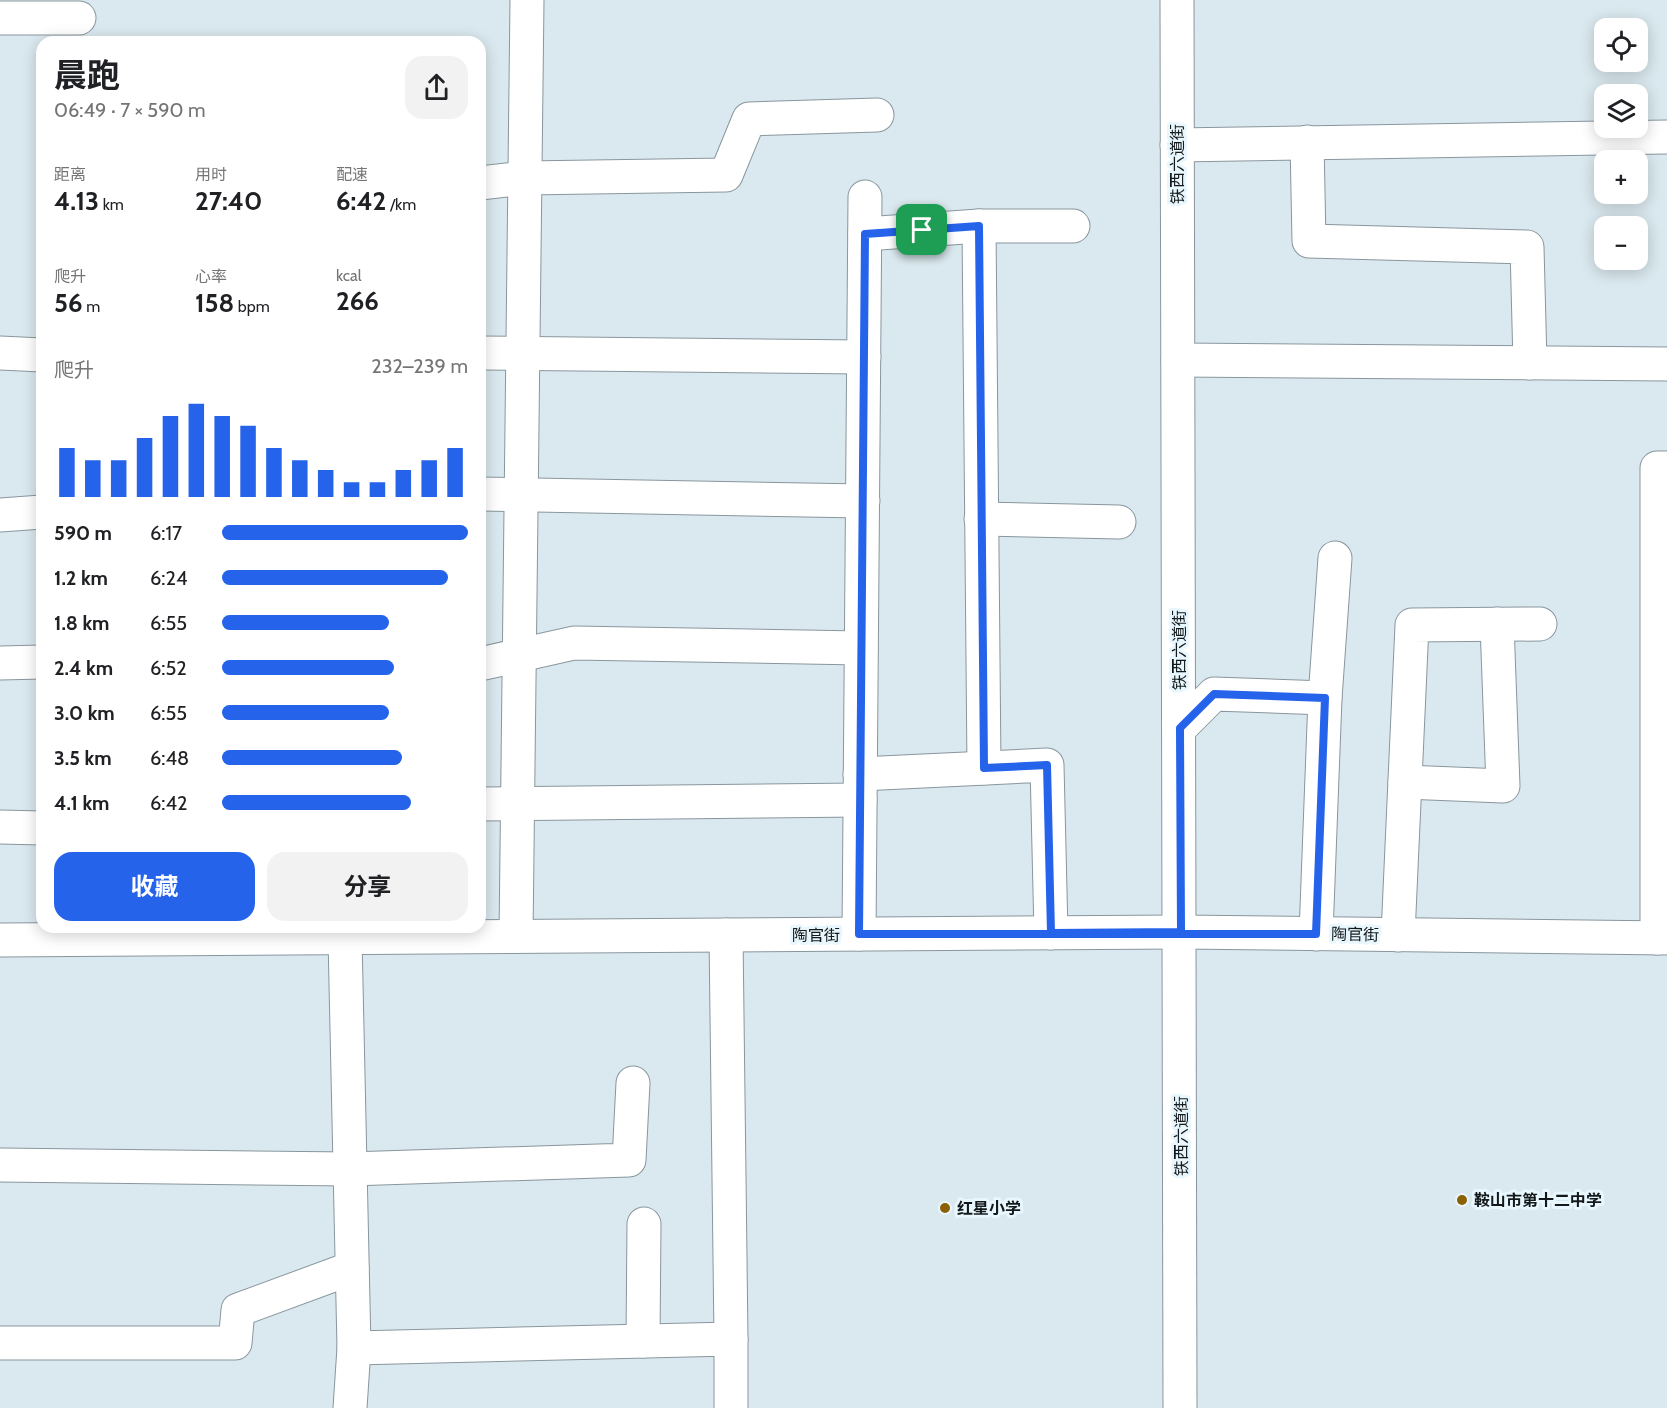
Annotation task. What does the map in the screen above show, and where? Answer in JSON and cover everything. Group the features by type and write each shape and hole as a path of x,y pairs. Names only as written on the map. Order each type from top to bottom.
{"street":[{"path":"516,936 527,0"},
{"name":"铁西六道街","path":"1177,0 1181,932 1180,1408"},
{"path":"0,18 79,20"},
{"path":"486,182 525,178 726,175 749,119 877,115"},
{"path":"1177,145 1667,137"},
{"path":"1307,142 1309,241 1527,247 1530,363"},
{"path":"859,934 865,197"},
{"path":"865,234 979,226 1073,226"},
{"path":"979,226 984,768"},
{"path":"0,353 36,355"},
{"path":"486,353 864,357"},
{"path":"1178,360 1667,364"},
{"path":"1662,938 1657,468 1667,468"},
{"path":"486,494 862,501"},
{"path":"0,515 36,512"},
{"path":"981,519 1119,522"},
{"path":"1316,934 1325,698 1335,558"},
{"path":"1405,782 1503,786 1497,624"},
{"path":"1398,935 1412,625 1540,624"},
{"path":"486,663 574,643 861,648"},
{"path":"0,663 36,662"},
{"path":"1180,728 1214,694 1325,698"},
{"path":"486,804 518,805 860,787 984,768 1047,765 1051,933"},
{"path":"0,827 36,828"},
{"name":"陶官街","path":"0,940 62,933 345,938 1181,932 1662,938"},
{"path":"726,935 731,1408"},
{"path":"345,938 354,1348 350,1408"},
{"path":"0,1165 350,1169 629,1160 633,1083"},
{"path":"643,1341 644,1224"},
{"path":"0,1343 235,1343 238,1310 352,1268"},
{"path":"354,1348 731,1339"}],"place":[{"name":"鞍山市第十二中学","path":"1462,1200"},
{"name":"红星小学","path":"945,1208"}],"route":[{"path":"922,230 865,234 859,934 987,934 1181,932 1316,934 1325,698 1214,694 1180,728 1181,932 1051,933 1047,765 984,768 979,226 922,230"}]}
